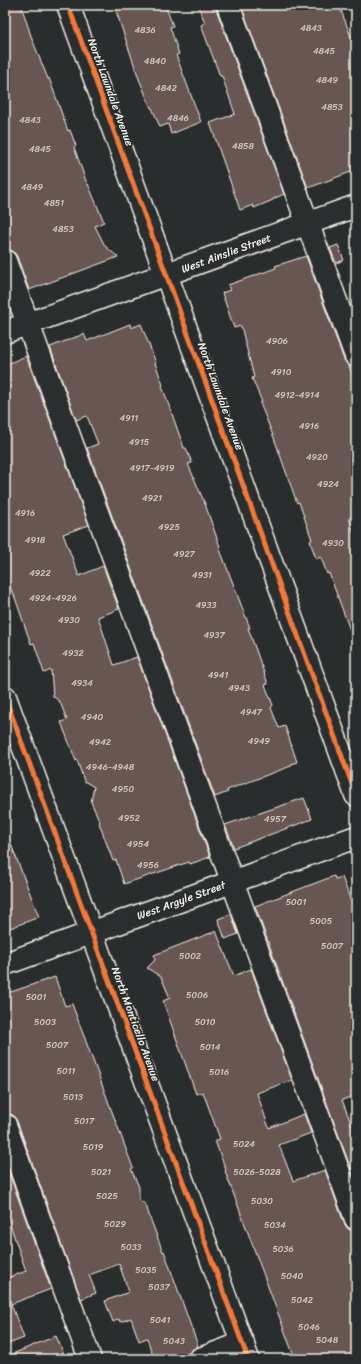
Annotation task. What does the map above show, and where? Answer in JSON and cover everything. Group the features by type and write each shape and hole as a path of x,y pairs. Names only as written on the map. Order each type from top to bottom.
{"street":[{"name":"North Lawndale Avenue","path":"68,5 356,794"},
{"path":"228,5 356,356"},
{"name":"West Ainslie Street","path":"5,332 356,206"},
{"path":"5,261 356,1219"},
{"name":"North Monticello Avenue","path":"5,697 245,1351"},
{"name":"West Argyle Street","path":"5,964 356,837"},
{"path":"5,1126 90,1359"},
{"path":"200,1359 245,1351"}],"building":[{"path":"5,5 21,5 32,39 48,79 49,78 68,131 70,130 76,146 74,147 87,184 104,222 95,226 105,246 118,257 29,290 17,256 13,251 5,249"},
{"path":"114,5 165,5 173,26 170,27 179,54 176,55 201,122 171,134 168,124 160,127 139,79"},
{"path":"198,5 216,5 216,9 284,194 254,208 253,205 240,210 210,123 235,114 222,76 220,76 201,25 205,23"},
{"path":"241,5 339,5 356,50 356,170 308,188"},
{"path":"338,245 344,260 336,263 330,248"},
{"path":"306,256 344,360 349,366 356,384 356,516 349,518 356,539 356,641 354,641 329,573 327,574 321,557 316,559 310,541 312,540 299,502 297,503 260,403 262,402 252,378 254,377 241,326 234,328 222,293 230,290 228,285 276,268 275,266"},
{"path":"130,324 131,328 141,324 156,363 163,385 162,386 184,448 186,448 192,463 188,464 205,504 219,547 250,628 248,628 268,684 265,685 273,705 271,708 279,728 285,726 297,762 291,764 291,766 227,790 228,792 215,797 87,448 98,444 87,416 76,420 50,347 84,334 87,341"},
{"path":"26,356 89,525 63,534 79,576 103,566 119,609 98,617 114,665 137,657 210,857 190,864 189,862 124,884 116,860 113,861 99,823 100,822 91,802 94,787 84,781 61,722 67,720 60,702 53,696 51,670 44,673 34,643 31,644 13,592 5,574 5,365"},
{"path":"304,798 312,819 234,848 225,825"},
{"path":"6,831 39,917 5,930 5,832"},
{"path":"334,876 335,879 342,877 356,915 356,1095 342,1100 356,1136 356,1183 255,906"},
{"path":"231,914 238,934 225,939 218,919"},
{"path":"216,931 234,976 251,969 292,1080 257,1093 269,1128 304,1114 311,1133 279,1145 293,1181 325,1170 344,1223 348,1229 356,1231 356,1359 295,1359 225,1171 226,1170 215,1141 220,1139 203,1092 196,1094 163,1001 170,998 161,977 147,968 155,960 154,955"},
{"path":"55,977 65,1006 72,1004 133,1168 131,1169 139,1187 139,1200 146,1205 198,1346 189,1353 173,1359 154,1359 147,1338 139,1341 131,1318 120,1322 119,1319 113,1322 105,1301 129,1292 119,1264 89,1275 96,1293 81,1299 17,1121 13,1115 5,1113 5,994"},
{"path":"5,1162 51,1289 11,1304 24,1338 5,1345 5,1279 26,1271 5,1210"},
{"path":"56,1336 66,1359 5,1359 5,1357"}],"cycle path":[{"path":"68,5 356,795"},
{"path":"5,697 248,1359"}]}
